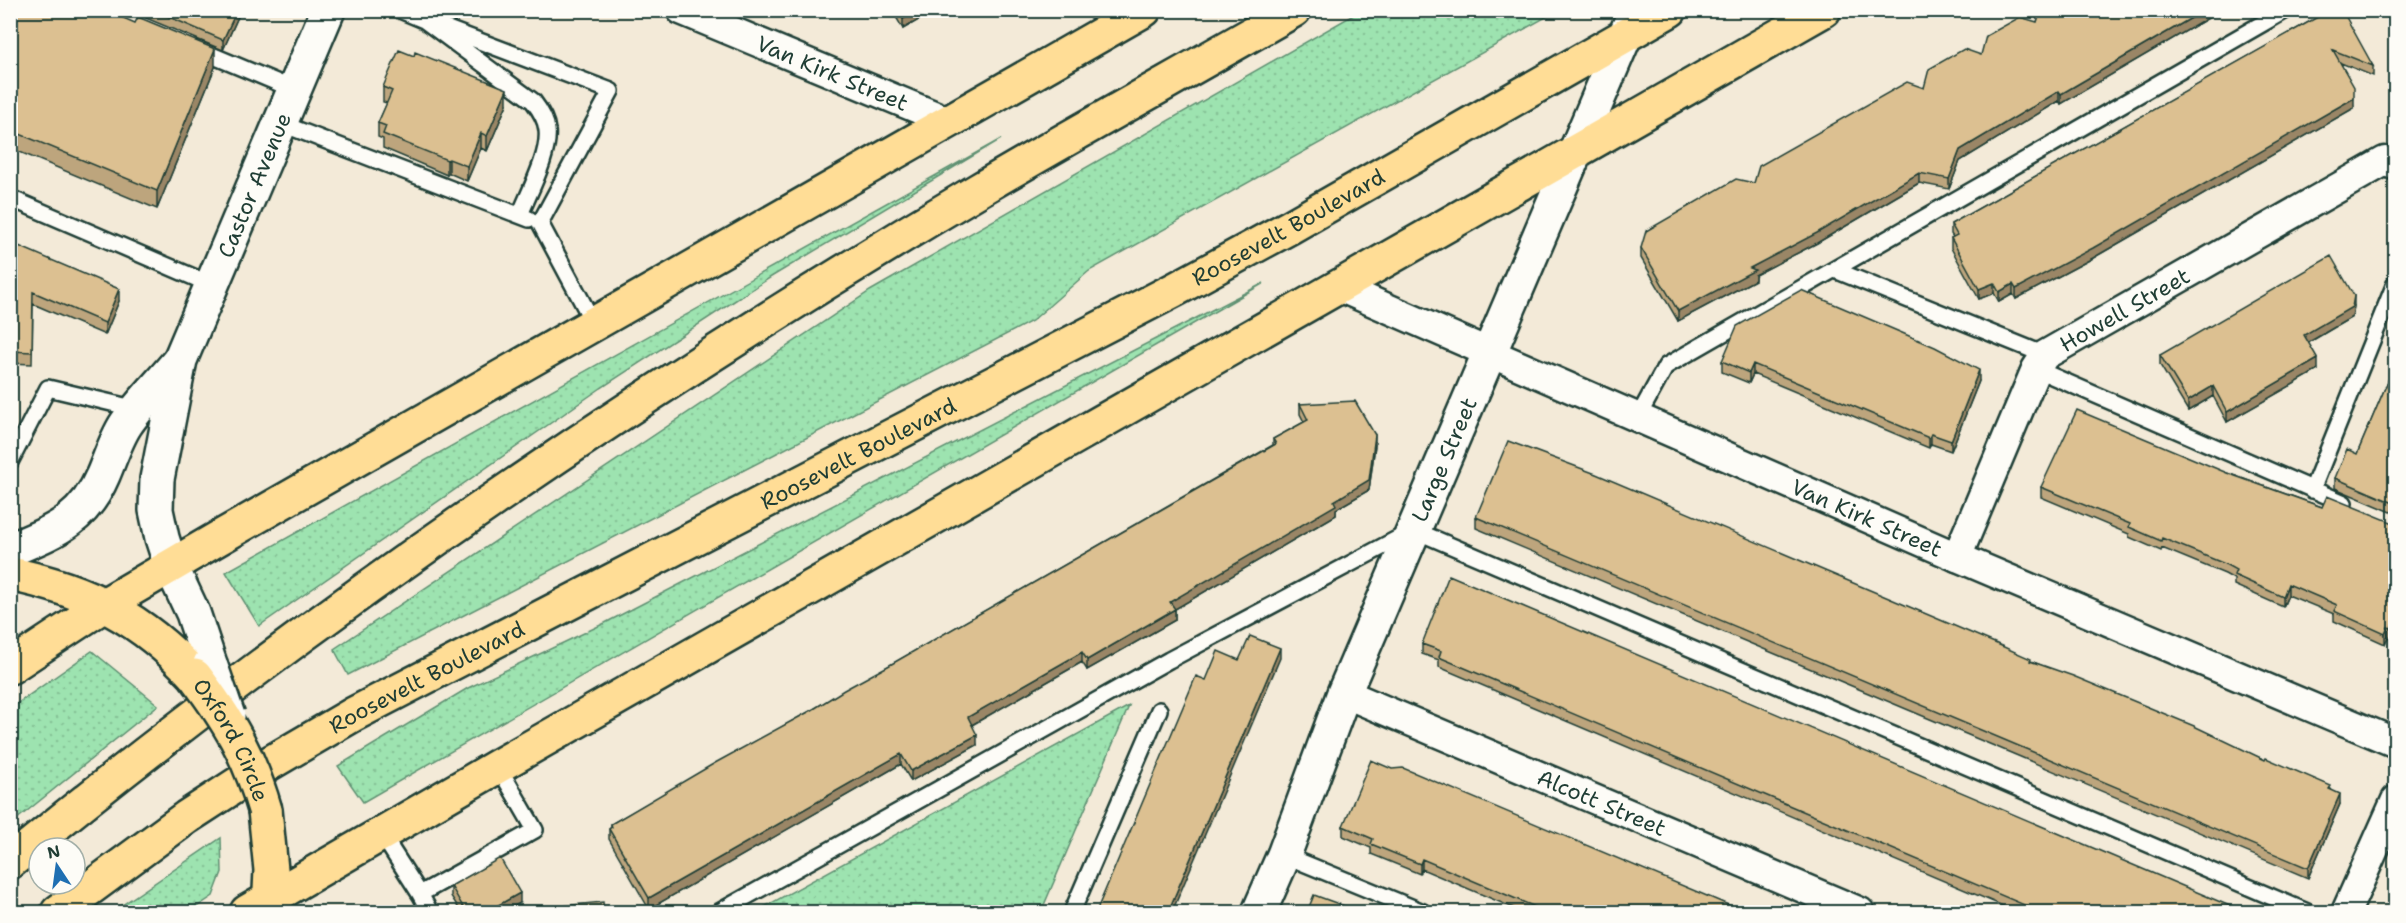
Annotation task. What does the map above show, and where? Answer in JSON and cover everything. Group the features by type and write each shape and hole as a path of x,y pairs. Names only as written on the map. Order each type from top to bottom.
{"main road":[{"name":"Castor Avenue","path":"202,670 193,613 171,566 162,538 156,510 157,479 180,360 328,10"},
{"path":"10,667 104,605 171,566 1144,10"},
{"path":"10,862 186,724 337,610 495,500 655,393 815,290 978,190 1294,10"},
{"name":"Roosevelt Boulevard","path":"58,912 187,817 270,763 354,714 1176,289 1290,227 1630,24 1670,10"},
{"path":"262,907 381,833 1824,10"},
{"name":"Large Street","path":"1259,912 1284,855 1344,693 1630,24"},
{"name":"Castor Avenue","path":"10,550 51,532 72,520 85,508 96,492 124,425 180,360"},
{"name":"Oxford Circle","path":"10,574 73,591 104,605 153,635 171,651 202,670 246,755 265,810 270,849 262,907"}],"street":[{"name":"Van Kirk Street","path":"681,10 950,122"},
{"name":"Howell Street","path":"1956,557 2041,362 2385,161 2396,165"},
{"name":"Van Kirk Street","path":"1339,287 1956,557 2396,742"},
{"name":"Alcott Street","path":"1344,693 1860,912"},
{"path":"2346,912 2396,800"}],"lane":[{"path":"400,10 612,91 540,223"},
{"path":"1638,417 1666,366 2286,10"},
{"path":"424,20 534,101 543,114 548,129 547,145 520,215"},
{"path":"179,42 295,90"},
{"path":"280,123 540,223 594,324"},
{"path":"10,198 212,285"},
{"path":"1835,270 2041,362 2312,490 2354,507"},
{"path":"2312,490 2396,281"},
{"path":"10,462 48,388 138,410"},
{"path":"719,912 1169,660 1414,530 2307,912"},
{"path":"1072,912 1159,710"},
{"path":"420,894 535,830 498,766"},
{"path":"381,833 430,912"},
{"path":"1284,855 1423,912"}],"green space":[{"path":"1362,10 1557,11 1089,271 1032,321 348,675 334,649 870,291"},
{"path":"1001,139 771,277 601,388 259,626 226,572"},
{"path":"1264,283 363,802 338,766 468,688 605,623"},
{"path":"92,651 158,705 11,824 11,708"},
{"path":"1129,706 1041,912 755,912"},
{"path":"221,838 222,872 213,896 189,912 112,912"}],"building":[{"path":"10,10 105,10 135,23 138,17 215,49 157,191 10,130"},
{"path":"153,10 237,10 223,40"},
{"path":"898,10 919,10 903,19"},
{"path":"2041,10 2205,10 2061,94 2059,91 1960,150 1949,179 1919,173 1817,233 1750,268 1755,270 1678,311 1641,248 1646,231 1736,179 1754,183 1759,166 1907,82 1924,88 1929,69 1964,49 1981,55 1986,36 2020,17 2037,22"},
{"path":"2330,10 2342,10 2373,66 2333,50 2354,87 2354,98 2093,248 2016,289 2013,284 1999,292 1994,283 1979,289 1951,238 1957,235 1951,224"},
{"path":"399,50 414,56 415,52 507,89 487,136 481,133 467,166 383,134 386,126 378,123 392,91 383,87"},
{"path":"14,244 119,289 105,323 33,292 32,352 10,351 10,252"},
{"path":"2331,256 2354,296 2352,307 2304,335 2318,359 2227,412 2213,386 2188,401 2160,355"},
{"path":"1801,290 1935,347 1979,370 1951,441 1931,434 1929,438 1753,364 1749,373 1722,361 1737,326"},
{"path":"2396,362 2396,504 2335,478 2347,449 2357,454"},
{"path":"1355,401 1375,435 1369,480 1334,501 1336,505 1170,602 1175,609 1087,660 1082,652 968,717 977,735 911,771 901,754 649,898 609,829 612,827 611,824 1276,444 1273,439 1308,420 1300,404"},
{"path":"2077,410 2227,473 2322,507 2327,496 2396,524 2396,616 2391,628 2388,627 2385,634 2334,611 2337,605 2288,584 2283,597 2234,575 2236,570 2225,564 2162,538 2161,541 2129,527 2130,524 2041,487"},
{"path":"1508,441 1596,474 1997,644 2031,659 2030,661 2073,676 2194,726 2265,760 2266,758 2331,786 2329,789 2340,794 2308,868 1476,517"},
{"path":"1449,575 2244,912 2041,912 1439,657 1441,651 1422,644"},
{"path":"1250,636 1280,648 1168,912 1096,912 1196,676 1206,680 1218,651 1239,660"},
{"path":"1371,760 1392,769 1403,768 1745,912 1547,912 1422,859 1420,864 1371,844 1373,839 1343,826"},
{"path":"500,858 520,893 486,912 466,912 451,886"},
{"path":"1314,895 1358,911 1362,912 1307,912"},
{"path":"603,902 604,912 552,912 552,907"}]}
